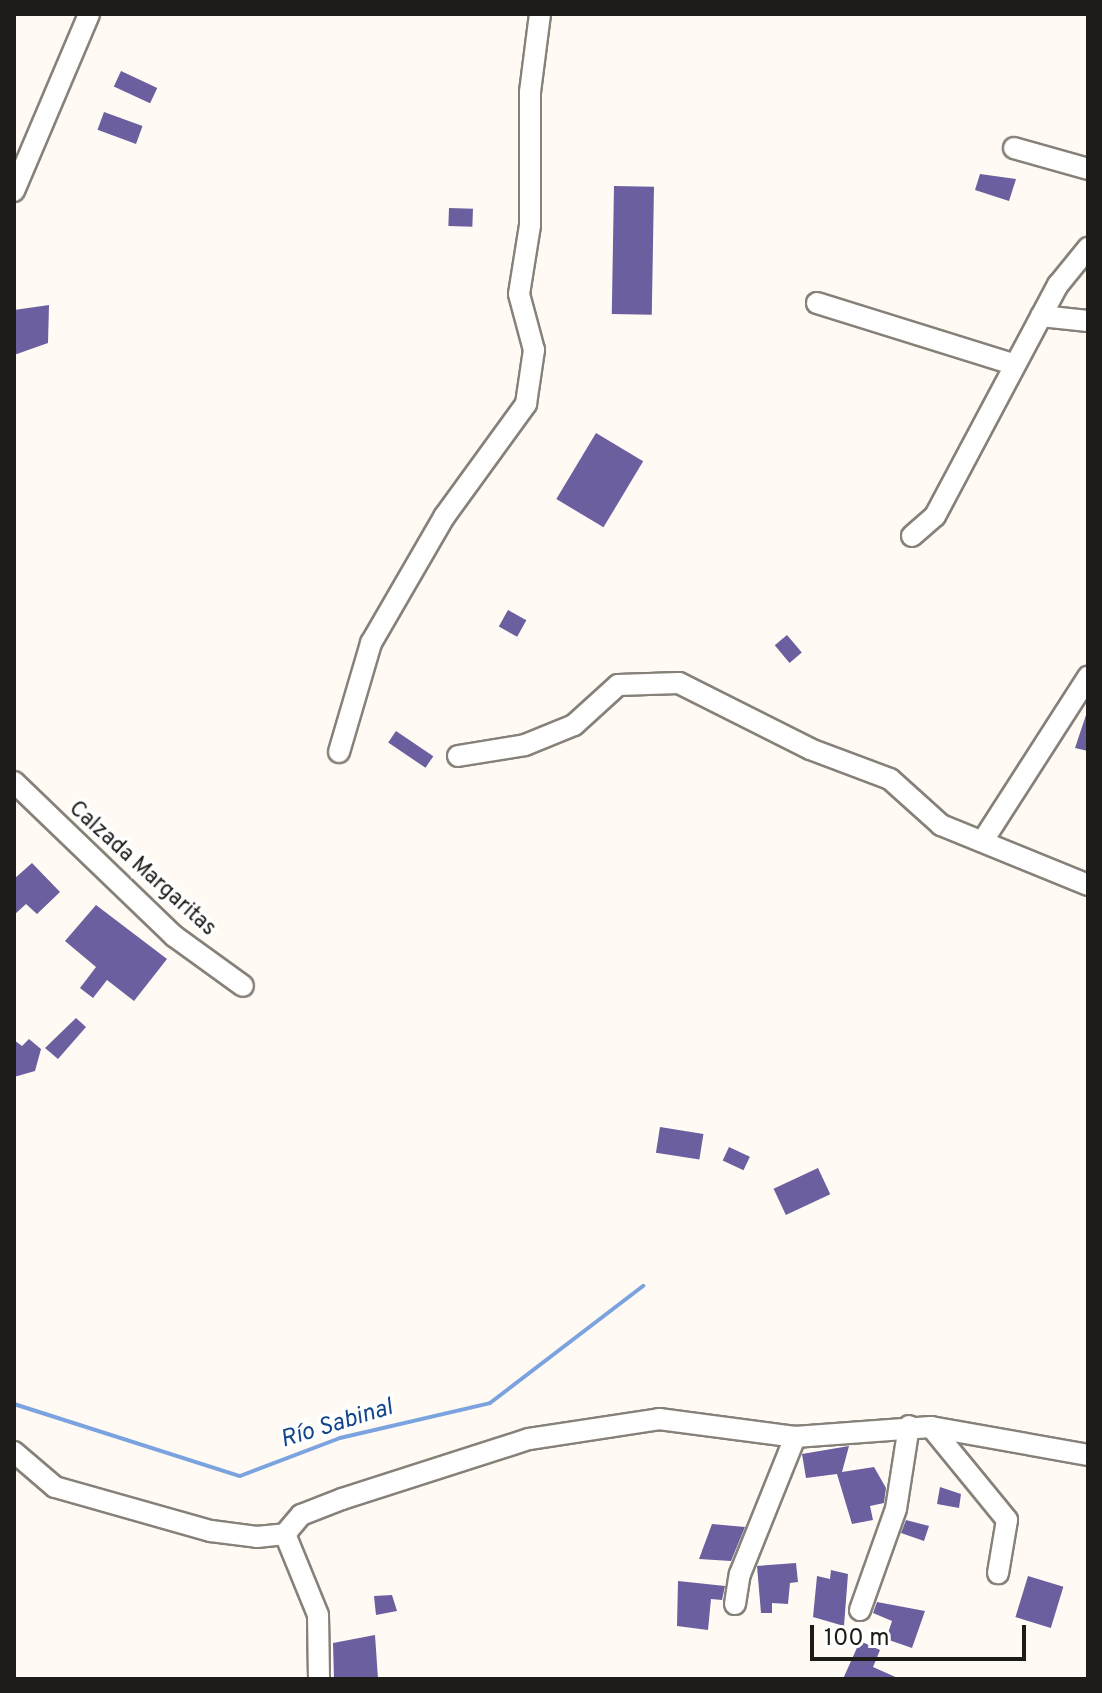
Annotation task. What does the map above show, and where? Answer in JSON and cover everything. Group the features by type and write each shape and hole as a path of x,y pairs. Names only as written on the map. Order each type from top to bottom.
{"street":[{"path":"14,191 89,14"},
{"path":"339,752 347,706 371,643 444,517 526,404 534,350 519,294 530,225 530,92 540,14"},
{"path":"1014,148 1088,169"},
{"path":"912,536 935,516 1013,364 1041,316 1088,248"},
{"path":"817,303 1013,364"},
{"path":"1041,316 1088,321"},
{"path":"984,839 1088,677"},
{"path":"458,756 525,745 574,725 618,685 679,683 810,749 890,779 941,825 984,839 1088,885"},
{"name":"Calzada Margaritas","path":"14,782 174,936 243,986"},
{"path":"285,1534 301,1515 367,1490 576,1429 659,1419 795,1437 909,1426 931,1427 1088,1455"},
{"path":"860,1610 896,1509 909,1426"},
{"path":"931,1427 1007,1520 998,1573"},
{"path":"735,1604 740,1574 795,1437"},
{"path":"14,1452 55,1487 211,1531 285,1534"},
{"path":"285,1534 318,1615 319,1679"}],"building":[{"path":"121,71 157,88 150,103 114,86"},
{"path":"104,112 143,126 136,144 98,130"},
{"path":"980,174 1016,179 1009,201 975,190"},
{"path":"614,186 654,187 652,315 612,314"},
{"path":"449,208 473,209 472,227 448,226"},
{"path":"49,305 48,343 14,355 14,310"},
{"path":"596,433 643,461 603,527 556,499"},
{"path":"508,610 526,620 517,637 499,627"},
{"path":"787,635 802,653 790,663 775,645"},
{"path":"1088,709 1088,751 1075,748"},
{"path":"396,731 433,756 425,768 388,743"},
{"path":"32,863 60,892 37,914 26,904 14,915 14,879"},
{"path":"96,905 167,959 134,1001 107,980 93,998 80,988 96,967 65,941"},
{"path":"76,1018 86,1027 58,1059 45,1048"},
{"path":"29,1039 41,1049 35,1071 14,1077 14,1040 22,1046"},
{"path":"660,1127 703,1134 699,1160 656,1153"},
{"path":"729,1147 750,1157 744,1170 723,1161"},
{"path":"818,1168 830,1194 786,1215 774,1189"},
{"path":"849,1446 842,1472 874,1467 886,1488 884,1503 870,1506 873,1520 852,1524 837,1474 806,1478 802,1454"},
{"path":"940,1487 961,1494 959,1508 937,1504"},
{"path":"906,1520 929,1526 924,1541 901,1533"},
{"path":"712,1524 745,1527 731,1561 699,1559"},
{"path":"796,1563 798,1582 790,1583 788,1604 772,1603 772,1613 761,1613 757,1566"},
{"path":"831,1570 848,1574 844,1626 813,1617 817,1576 830,1579"},
{"path":"1028,1576 1063,1587 1051,1628 1015,1617"},
{"path":"678,1581 725,1586 722,1600 711,1599 708,1630 677,1626"},
{"path":"392,1595 397,1611 376,1615 374,1596"},
{"path":"877,1602 925,1611 912,1648 886,1639 892,1621 873,1613"},
{"path":"375,1635 378,1679 334,1679 333,1643"},
{"path":"860,1641 880,1650 873,1667 900,1679 843,1679"}],"waterway":[{"name":"Río Sabinal","path":"14,1404 240,1476 340,1438 490,1403 643,1286"}]}
